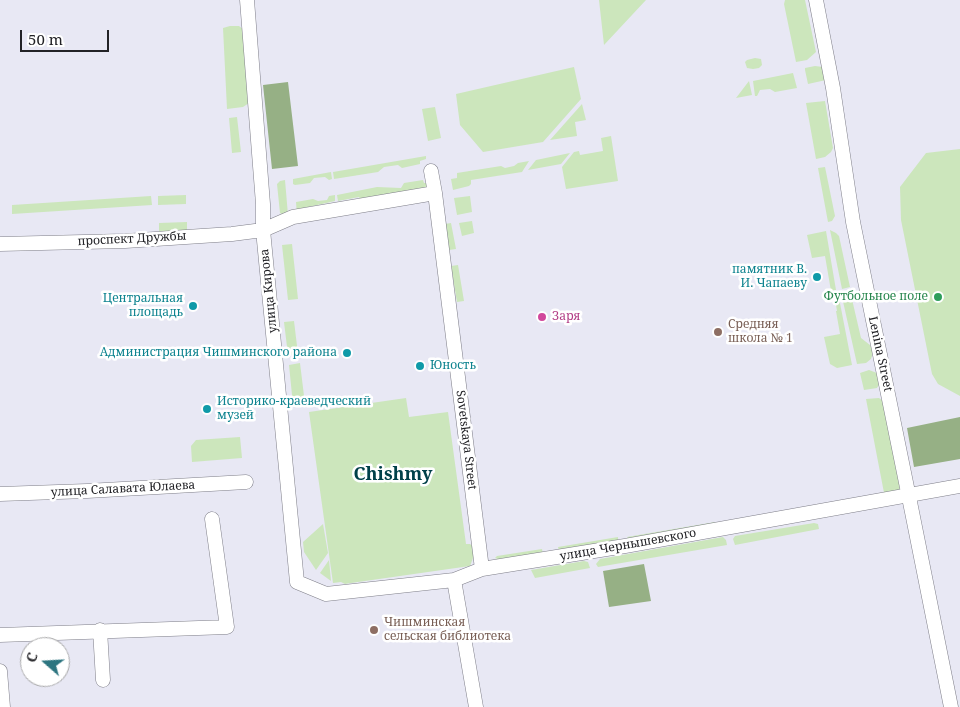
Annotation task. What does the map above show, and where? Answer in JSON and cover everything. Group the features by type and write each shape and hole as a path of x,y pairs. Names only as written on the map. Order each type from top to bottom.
{"street":[{"name":"улица Кирова","path":"247,0 263,230 297,582"},
{"name":"Lenina Street","path":"816,0 833,88 852,222 951,707"},
{"name":"Sovetskaya Street","path":"431,171 482,569"},
{"name":"проспект Дружбы","path":"0,244 232,234 263,230 293,217 435,192"},
{"name":"улица Салавата Юлаева","path":"0,494 246,482"},
{"name":"улица Чернышевского","path":"297,582 326,594 454,580 482,569 625,546 960,486"},
{"path":"0,635 227,627 212,519"},
{"path":"454,580 476,707"},
{"path":"100,630 103,680"},
{"path":"0,671 3,707"}],"green space":[{"path":"599,0 646,0 604,45"},
{"path":"785,0 805,0 816,52 807,60 796,62 784,4"},
{"path":"239,26 244,30 249,103 243,107 227,109 223,28"},
{"path":"755,58 761,59 762,65 759,68 747,68 745,62"},
{"path":"574,67 581,99 543,142 483,152 460,125 456,94"},
{"path":"823,67 826,80 808,84 805,68"},
{"path":"793,73 797,88 775,92 770,89 760,90 757,96 755,96 753,81"},
{"path":"749,81 752,95 736,98"},
{"path":"288,82 298,166 272,169 263,85"},
{"path":"825,101 833,148 825,157 816,159 806,103"},
{"path":"582,104 586,120 575,122 577,136 550,140"},
{"path":"435,107 441,138 428,141 422,109"},
{"path":"237,117 241,152 232,153 229,118"},
{"path":"611,136 618,181 566,189 562,167 574,152 579,151 580,155 603,151 601,138"},
{"name":"Футбольное поле","path":"960,149 960,396 938,384 932,374 901,220 900,187 926,153"},
{"path":"570,153 561,164 528,170 536,160"},
{"path":"426,156 426,159 420,161 420,164 402,168 398,165 384,167 378,172 334,179 333,172"},
{"path":"529,161 522,172 471,180 469,186 453,190 451,179 457,178 457,173 501,166 505,168"},
{"path":"825,167 835,216 832,221 828,222 818,168"},
{"path":"331,172 332,179 329,180 325,177 314,178 310,183 293,184 293,179"},
{"path":"285,180 288,215 280,213 277,184"},
{"path":"423,180 424,183 429,183 430,193 361,202 359,197 338,201 337,195 377,187 401,188 404,183"},
{"path":"186,195 186,204 158,205 158,196"},
{"path":"335,195 335,201 304,208 304,212 297,215 296,202 313,199 318,201 327,200 329,196"},
{"path":"151,196 152,205 12,214 12,205"},
{"path":"470,196 472,212 457,215 454,198"},
{"path":"472,221 474,233 462,236 459,223"},
{"path":"187,222 187,231 159,232 159,223"},
{"path":"451,223 456,249 449,250 445,224"},
{"path":"830,230 839,236 850,287 842,289"},
{"path":"826,231 836,290 831,291 825,256 812,258 807,235"},
{"path":"292,244 298,299 288,300 282,245"},
{"path":"458,265 464,301 457,302 451,266"},
{"path":"851,295 861,338 870,345 873,353 871,359 866,363 857,364 842,297"},
{"path":"839,298 852,365 837,368 830,364 824,337 840,334 835,299"},
{"path":"294,321 298,354 288,355 284,322"},
{"path":"300,363 305,404 293,405 289,365"},
{"path":"869,370 877,373 880,383 877,388 864,390 860,373"},
{"path":"406,398 409,417 448,412 466,544 470,544 475,548 470,566 345,584 341,582 333,583 309,412"},
{"path":"879,398 883,401 900,488 897,494 885,498 866,399"},
{"path":"960,417 960,459 914,467 907,428"},
{"path":"240,437 242,458 192,462 191,446 196,440"},
{"path":"715,522 714,526 630,541 627,537"},
{"path":"814,523 818,524 819,529 735,545 733,539 735,536"},
{"path":"323,524 328,553 316,570 304,552 303,542"},
{"path":"618,537 616,543 559,552 558,547"},
{"path":"723,537 727,545 598,567 596,564 600,559"},
{"path":"542,549 543,555 500,560 495,558 497,556"},
{"path":"329,560 331,581 320,573"},
{"path":"584,561 588,562 590,568 535,578 531,570"},
{"path":"644,564 651,601 609,607 603,571"}],"place":[{"name":"памятник В. И. Чапаеву","path":"817,277"},
{"name":"Футбольное поле","path":"938,297"},
{"name":"Центральная площадь","path":"193,306"},
{"name":"Заря","path":"542,317"},
{"name":"Средняя школа № 1","path":"718,332"},
{"name":"Администрация Чишминского района","path":"347,353"},
{"name":"Юность","path":"420,366"},
{"name":"Историко-краеведческий музей","path":"207,409"},
{"name":"Чишминская сельская библиотека","path":"374,630"}],"district":[{"name":"Chishmy","path":"393,475"}]}
